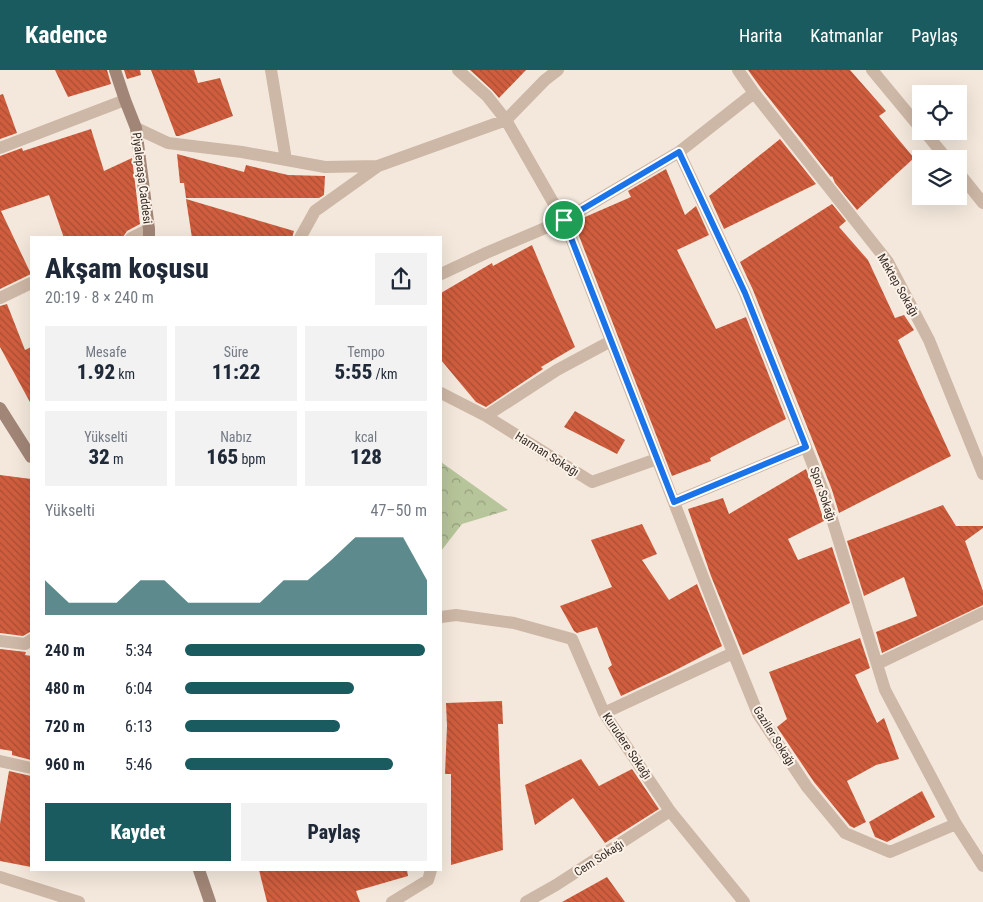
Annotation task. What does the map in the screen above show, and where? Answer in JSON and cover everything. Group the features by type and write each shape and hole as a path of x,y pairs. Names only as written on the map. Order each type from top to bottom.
{"street":[{"name":"Piyalepaşa Caddesi","path":"115,70 136,128 149,233"},
{"name":"Piyalepaşa Caddesi","path":"122,70 123,96"},
{"path":"271,70 286,160"},
{"path":"458,70 487,96 506,120"},
{"path":"301,236 316,211 378,166 506,120 545,80 558,70"},
{"name":"Mektep Sokağı","path":"738,70 754,93 888,262 929,340 982,469"},
{"path":"872,70 912,118"},
{"path":"442,274 564,220 679,152 754,93"},
{"path":"0,148 123,96"},
{"name":"Gaziler Sokağı","path":"506,120 564,220 758,714 807,787 845,833 890,852 956,824"},
{"path":"136,128 168,143 242,152 325,167 378,166"},
{"path":"931,140 939,150"},
{"name":"Spor Sokağı","path":"679,152 745,293 824,493 885,690 956,824 983,866"},
{"path":"967,183 983,203"},
{"path":"0,298 30,283"},
{"path":"486,416 557,370 611,341"},
{"name":"Harman Sokağı","path":"442,394 486,416 592,482 657,459"},
{"path":"0,408 30,455"},
{"path":"674,502 806,447"},
{"path":"877,664 983,613"},
{"name":"Kurudere Sokağı","path":"442,617 456,615 514,622 572,640 604,713 670,811 743,902"},
{"path":"0,641 25,644 30,641"},
{"path":"604,713 733,653"},
{"path":"0,761 30,768"},
{"name":"Cem Sokağı","path":"526,902 556,885 670,811"},
{"path":"199,871 210,902"},
{"path":"392,902 428,880 431,871"},
{"path":"0,878 78,902"}],"green space":[{"path":"442,463 508,510 462,524 442,550"}],"building":[{"path":"55,70 107,70 111,84 68,97"},
{"path":"124,70 140,70 141,75 127,79"},
{"path":"151,70 194,70 198,83 220,78 233,116 176,136"},
{"path":"470,70 526,70 499,98"},
{"path":"748,70 850,70 886,111 879,116 912,156 912,160 857,210"},
{"path":"3,94 17,133 0,139 0,95"},
{"path":"91,129 104,171 132,158 140,224 127,231 124,236 63,236 49,195 1,211 30,274 0,289 0,156 22,148 23,151"},
{"path":"780,139 816,184 724,229 709,196"},
{"path":"177,154 244,172 246,165 288,175 325,176 324,195 319,198 186,198 184,183 180,183"},
{"path":"666,169 685,215 696,206 709,235 677,250 716,329 746,317 786,419 710,458 711,461 672,476 574,223 631,197 628,191"},
{"path":"186,199 294,231 293,236 192,236"},
{"path":"832,204 846,221 839,227 868,260 895,318 904,315 914,330 898,340 951,456 839,513 814,444 740,262"},
{"path":"532,245 575,347 541,367 543,369 486,407 476,402 442,361 442,292 492,263 493,266"},
{"path":"7,304 25,350 30,348 30,402 0,347 0,306"},
{"path":"575,411 625,440 617,454 564,427"},
{"path":"806,469 824,521 788,539 798,560 832,547 850,603 743,655 711,576 688,509 723,498 729,514"},
{"path":"0,475 30,479 30,632 23,636 0,633"},
{"path":"943,505 956,526 983,526 983,528 965,541 983,591 983,605 882,653 876,632 917,616 904,577 864,596 847,541"},
{"path":"642,524 657,554 642,560 669,600 697,584 722,646 621,696 608,668 612,665 597,627 577,633 560,606 612,587 591,540"},
{"path":"860,638 870,668 855,675 877,723 884,718 899,759 876,765 847,781 866,822 854,828 850,826 814,782 777,727 787,719 769,672"},
{"path":"0,649 26,652 25,655 30,656 30,760 12,755 12,751 0,749"},
{"path":"502,701 503,724 498,724 503,850 451,865 451,774 445,774 446,703"},
{"path":"581,759 599,786 632,769 659,809 605,843 573,798 535,825 525,785"},
{"path":"9,771 30,776 30,867 0,861 0,824"},
{"path":"922,791 935,817 887,842 875,837 869,822"},
{"path":"259,871 407,871 408,876 356,891 360,902 267,902"},
{"path":"607,877 625,902 562,902"}],"route":[{"path":"679,152 745,293 806,447 674,502 564,220 679,152"}]}
